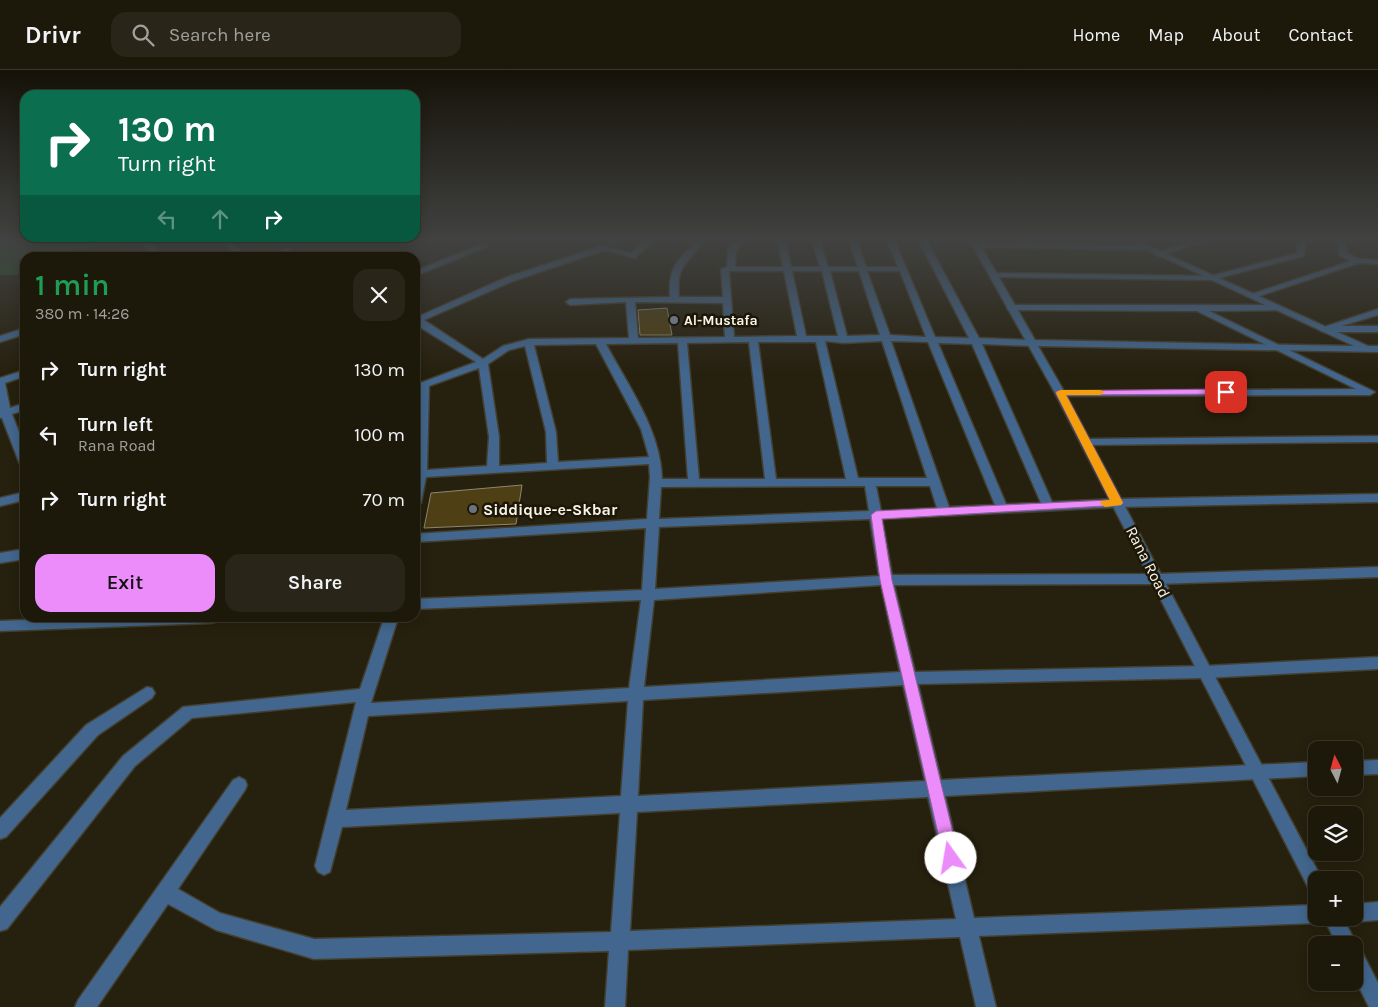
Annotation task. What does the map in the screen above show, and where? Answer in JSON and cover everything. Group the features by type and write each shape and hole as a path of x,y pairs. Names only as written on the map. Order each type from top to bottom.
{"street":[{"path":"420,318 465,297 498,285"},
{"path":"674,285 675,300"},
{"path":"726,285 730,340"},
{"path":"791,285 802,340"},
{"path":"829,285 844,340"},
{"path":"866,285 944,510"},
{"path":"909,285 1002,508"},
{"path":"946,285 976,342 1048,506"},
{"name":"Rana Road","path":"998,285 1086,442 1309,871"},
{"path":"1226,285 1375,351"},
{"path":"1250,296 1286,285"},
{"path":"630,300 634,340"},
{"path":"570,302 727,300"},
{"path":"1011,308 1278,308"},
{"path":"1197,308 1374,394"},
{"path":"1323,328 1378,312"},
{"path":"420,323 483,363 494,437 493,470"},
{"path":"1323,328 1378,329"},
{"path":"0,339 20,333"},
{"path":"420,386 483,363 506,348 530,342 682,339 844,340 885,338 933,341 1375,351"},
{"path":"682,339 694,483"},
{"path":"599,340 646,429 654,460 656,483 648,595 636,694 614,1007"},
{"path":"753,340 772,483"},
{"path":"820,340 853,482"},
{"path":"530,342 551,432 553,466"},
{"path":"20,375 0,382 3,414 20,451"},
{"path":"1060,393 1374,394"},
{"path":"3,414 20,408"},
{"path":"420,430 420,479"},
{"path":"1086,442 1378,439"},
{"path":"421,474 654,460"},
{"path":"870,482 886,580 986,1007"},
{"path":"656,483 934,482"},
{"path":"0,502 20,497"},
{"path":"420,542 654,523 876,515 944,510 1118,503 1378,498"},
{"path":"0,558 20,555"},
{"path":"420,604 648,595 886,580 1157,579 1378,572"},
{"path":"0,626 56,622"},
{"path":"324,866 364,702 390,622"},
{"path":"0,922 129,761 188,712 364,702 636,694 909,678 1205,672 1378,664"},
{"path":"0,831 92,730 147,693"},
{"path":"1363,768 1378,767"},
{"path":"335,818 629,802 1308,770"},
{"path":"84,1007 239,785"},
{"path":"165,892 216,920 314,949 619,941 1308,914"},
{"path":"1363,912 1378,911"},
{"path":"1363,975 1378,1004"}],"building":[{"path":"667,308 672,335 640,335 638,310"},
{"name":"Siddique-e-Skbar","path":"522,485 516,524 424,528 431,493"}],"slow traffic":[{"path":"1100,392 1060,393 1118,503 1105,503"}],"place":[{"name":"Al-Mustafa","path":"674,320"},
{"name":"Siddique-e-Skbar","path":"473,509"}],"route":[{"path":"951,858 886,580 876,515 944,510 1118,503 1060,393 1226,392"}]}
